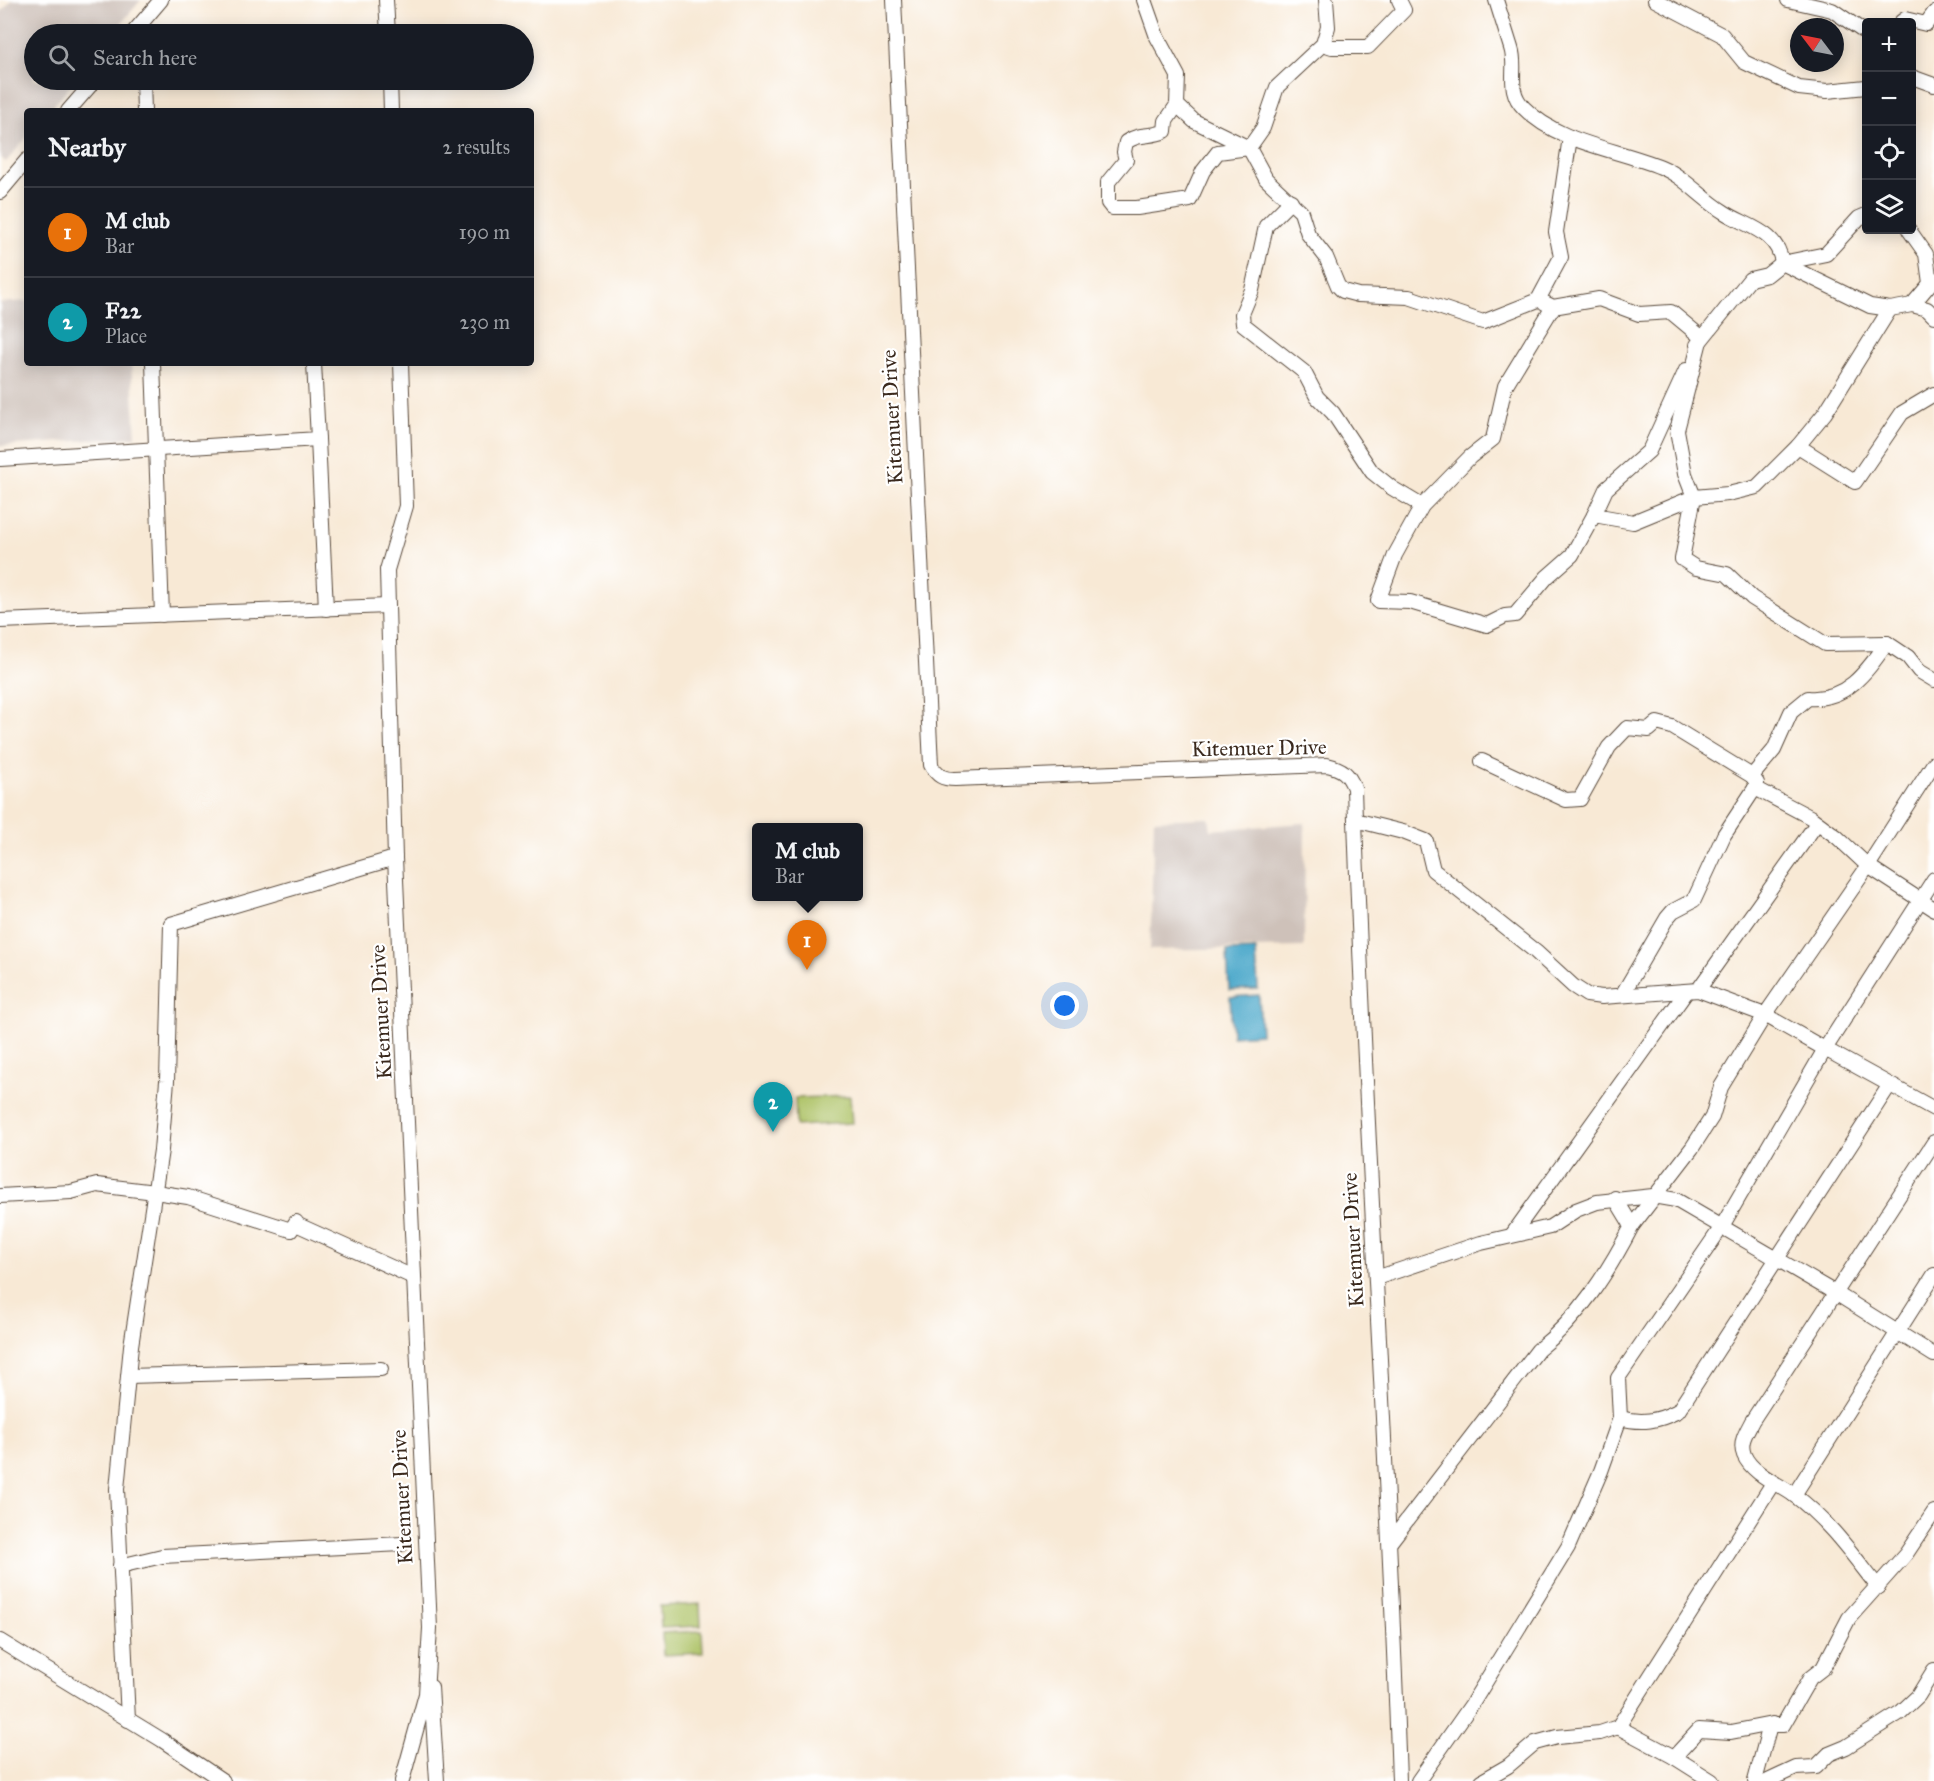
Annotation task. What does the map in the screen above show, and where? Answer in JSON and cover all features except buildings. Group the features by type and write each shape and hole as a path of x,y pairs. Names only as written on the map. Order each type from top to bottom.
{"street":[{"path":"143,24 161,0"},
{"path":"386,0 387,24"},
{"name":"Kitemuer Drive","path":"894,0 931,765 936,773 945,779 1327,765 1342,768 1349,776 1354,788 1360,984 1391,1541 1399,1781"},
{"path":"1144,0 1156,37 1178,76 1177,105 1166,121 1165,131 1156,136 1138,135 1126,142 1124,152 1126,160 1108,182 1110,207 1137,208 1190,200 1203,171 1218,152 1249,148 1263,128 1277,87 1323,44 1328,27 1326,0"},
{"path":"1323,44 1332,47 1368,47 1404,10 1399,0"},
{"path":"1496,0 1512,49 1512,89 1523,108 1570,137 1608,148 1673,174 1724,212 1761,231 1780,250 1782,263"},
{"path":"1655,0 1722,35 1744,62 1799,88 1827,91 1862,87"},
{"path":"1788,0 1832,9 1862,30"},
{"path":"1916,22 1926,24 1934,13"},
{"path":"1916,79 1934,85"},
{"path":"71,108 86,90"},
{"path":"143,90 144,108"},
{"path":"390,90 391,108"},
{"path":"1177,105 1194,121 1249,148 1266,179 1301,212 1308,234 1326,257 1338,286 1343,291 1358,295 1409,297 1483,322 1538,300 1561,257 1556,232 1570,137"},
{"path":"0,192 24,164"},
{"path":"1291,201 1266,226 1252,290 1242,315 1243,324 1304,372 1317,397 1333,413 1372,472 1392,489 1422,506"},
{"path":"1553,307 1505,386 1493,439 1470,457 1422,506 1395,555 1378,601 1410,602 1486,625 1505,616 1515,615 1547,577 1572,555 1606,489 1650,451 1701,337 1750,279 1767,274 1782,263 1826,254 1862,217"},
{"path":"1911,305 1932,281 1926,254 1912,234"},
{"path":"1782,263 1870,306 1890,309 1911,305 1927,309 1934,316"},
{"path":"1538,300 1553,307 1599,299 1639,314 1671,312 1701,337"},
{"path":"1594,515 1633,522 1694,497 1728,494 1756,487 1798,446 1825,413 1865,354 1890,309"},
{"path":"1701,337 1677,430 1685,474 1694,497 1682,560 1696,568 1727,574 1752,598 1825,644 1887,643 1908,657 1919,671 1934,680"},
{"path":"153,366 162,615"},
{"path":"315,366 326,609"},
{"name":"Kitemuer Drive","path":"401,366 406,506 387,570 395,858 412,1277 437,1781"},
{"path":"1798,446 1855,483 1902,413 1934,394"},
{"path":"0,459 318,439"},
{"path":"0,621 388,606"},
{"path":"1622,995 1667,918 1673,911 1695,900 1724,835 1773,750 1791,712 1808,698 1822,699 1840,694 1865,674 1887,643"},
{"path":"1482,761 1566,800 1580,799 1609,747 1627,728 1649,730 1658,723 1672,727 1817,823 1837,837 1868,866 1934,909"},
{"path":"1391,1541 1538,1350 1566,1325 1612,1264 1632,1226 1692,1148 1712,1117 1721,1087 1765,1015 1868,866 1934,763"},
{"path":"1355,820 1403,832 1426,841 1433,870 1536,952 1560,976 1587,995 1693,990 1765,1015 1934,1109"},
{"path":"1512,1235 1817,823"},
{"path":"128,1720 117,1488 128,1376 155,1192 166,1081 171,924 395,858"},
{"path":"1424,1780 1568,1547 1601,1471 1620,1418 1618,1378 1721,1228 1825,1049 1934,879"},
{"path":"1620,1418 1637,1423 1661,1419 1678,1411 1889,1086"},
{"path":"1878,1587 1832,1528 1794,1495 1773,1483 1745,1458 1742,1446 1744,1437 1934,1142"},
{"path":"0,1196 71,1192 97,1185 188,1197 278,1227 291,1230 296,1223 412,1277"},
{"path":"1376,1278 1512,1235 1550,1227 1576,1210 1616,1198 1653,1196 1676,1200 1837,1294 1934,1355"},
{"path":"1616,1198 1632,1226"},
{"path":"1794,1495 1899,1334 1934,1275"},
{"path":"128,1376 381,1369"},
{"path":"1482,1781 1508,1766 1535,1743 1557,1737 1600,1733 1618,1727 1773,1483"},
{"path":"1674,1757 1699,1731 1731,1732 1772,1724 1783,1725 1810,1677 1823,1668 1849,1618 1906,1554 1934,1512"},
{"path":"120,1566 162,1556 402,1544"},
{"path":"0,1641 223,1781"},
{"name":"Kitemuer Drive","path":"402,1781 426,1694 430,1661"},
{"path":"1768,1781 1796,1768 1816,1767 1829,1754 1846,1747 1901,1712 1917,1696 1934,1670"},
{"path":"1755,1781 1772,1724"},
{"path":"1618,1727 1674,1757 1712,1781"}],"shaded area":[{"path":"12,0 141,0 121,24 24,24 24,90 67,90 52,108 24,108 24,141 6,162 0,157 0,13"},
{"path":"24,301 24,366 131,366 136,437 0,446 0,303"},
{"path":"1209,818 1211,830 1305,823 1304,947 1150,950 1154,820"}],"green space":[{"path":"850,1096 852,1123 796,1126 795,1098"},
{"path":"700,1604 701,1626 661,1628 660,1606"},
{"path":"702,1631 703,1653 663,1655 662,1633"}],"water":[{"path":"1256,950 1258,989 1229,990 1227,951"},
{"path":"1259,995 1261,1034 1232,1036 1230,997"}],"place":[{"name":"M club","path":"807,970"},
{"name":"F22","path":"773,1132"}]}
